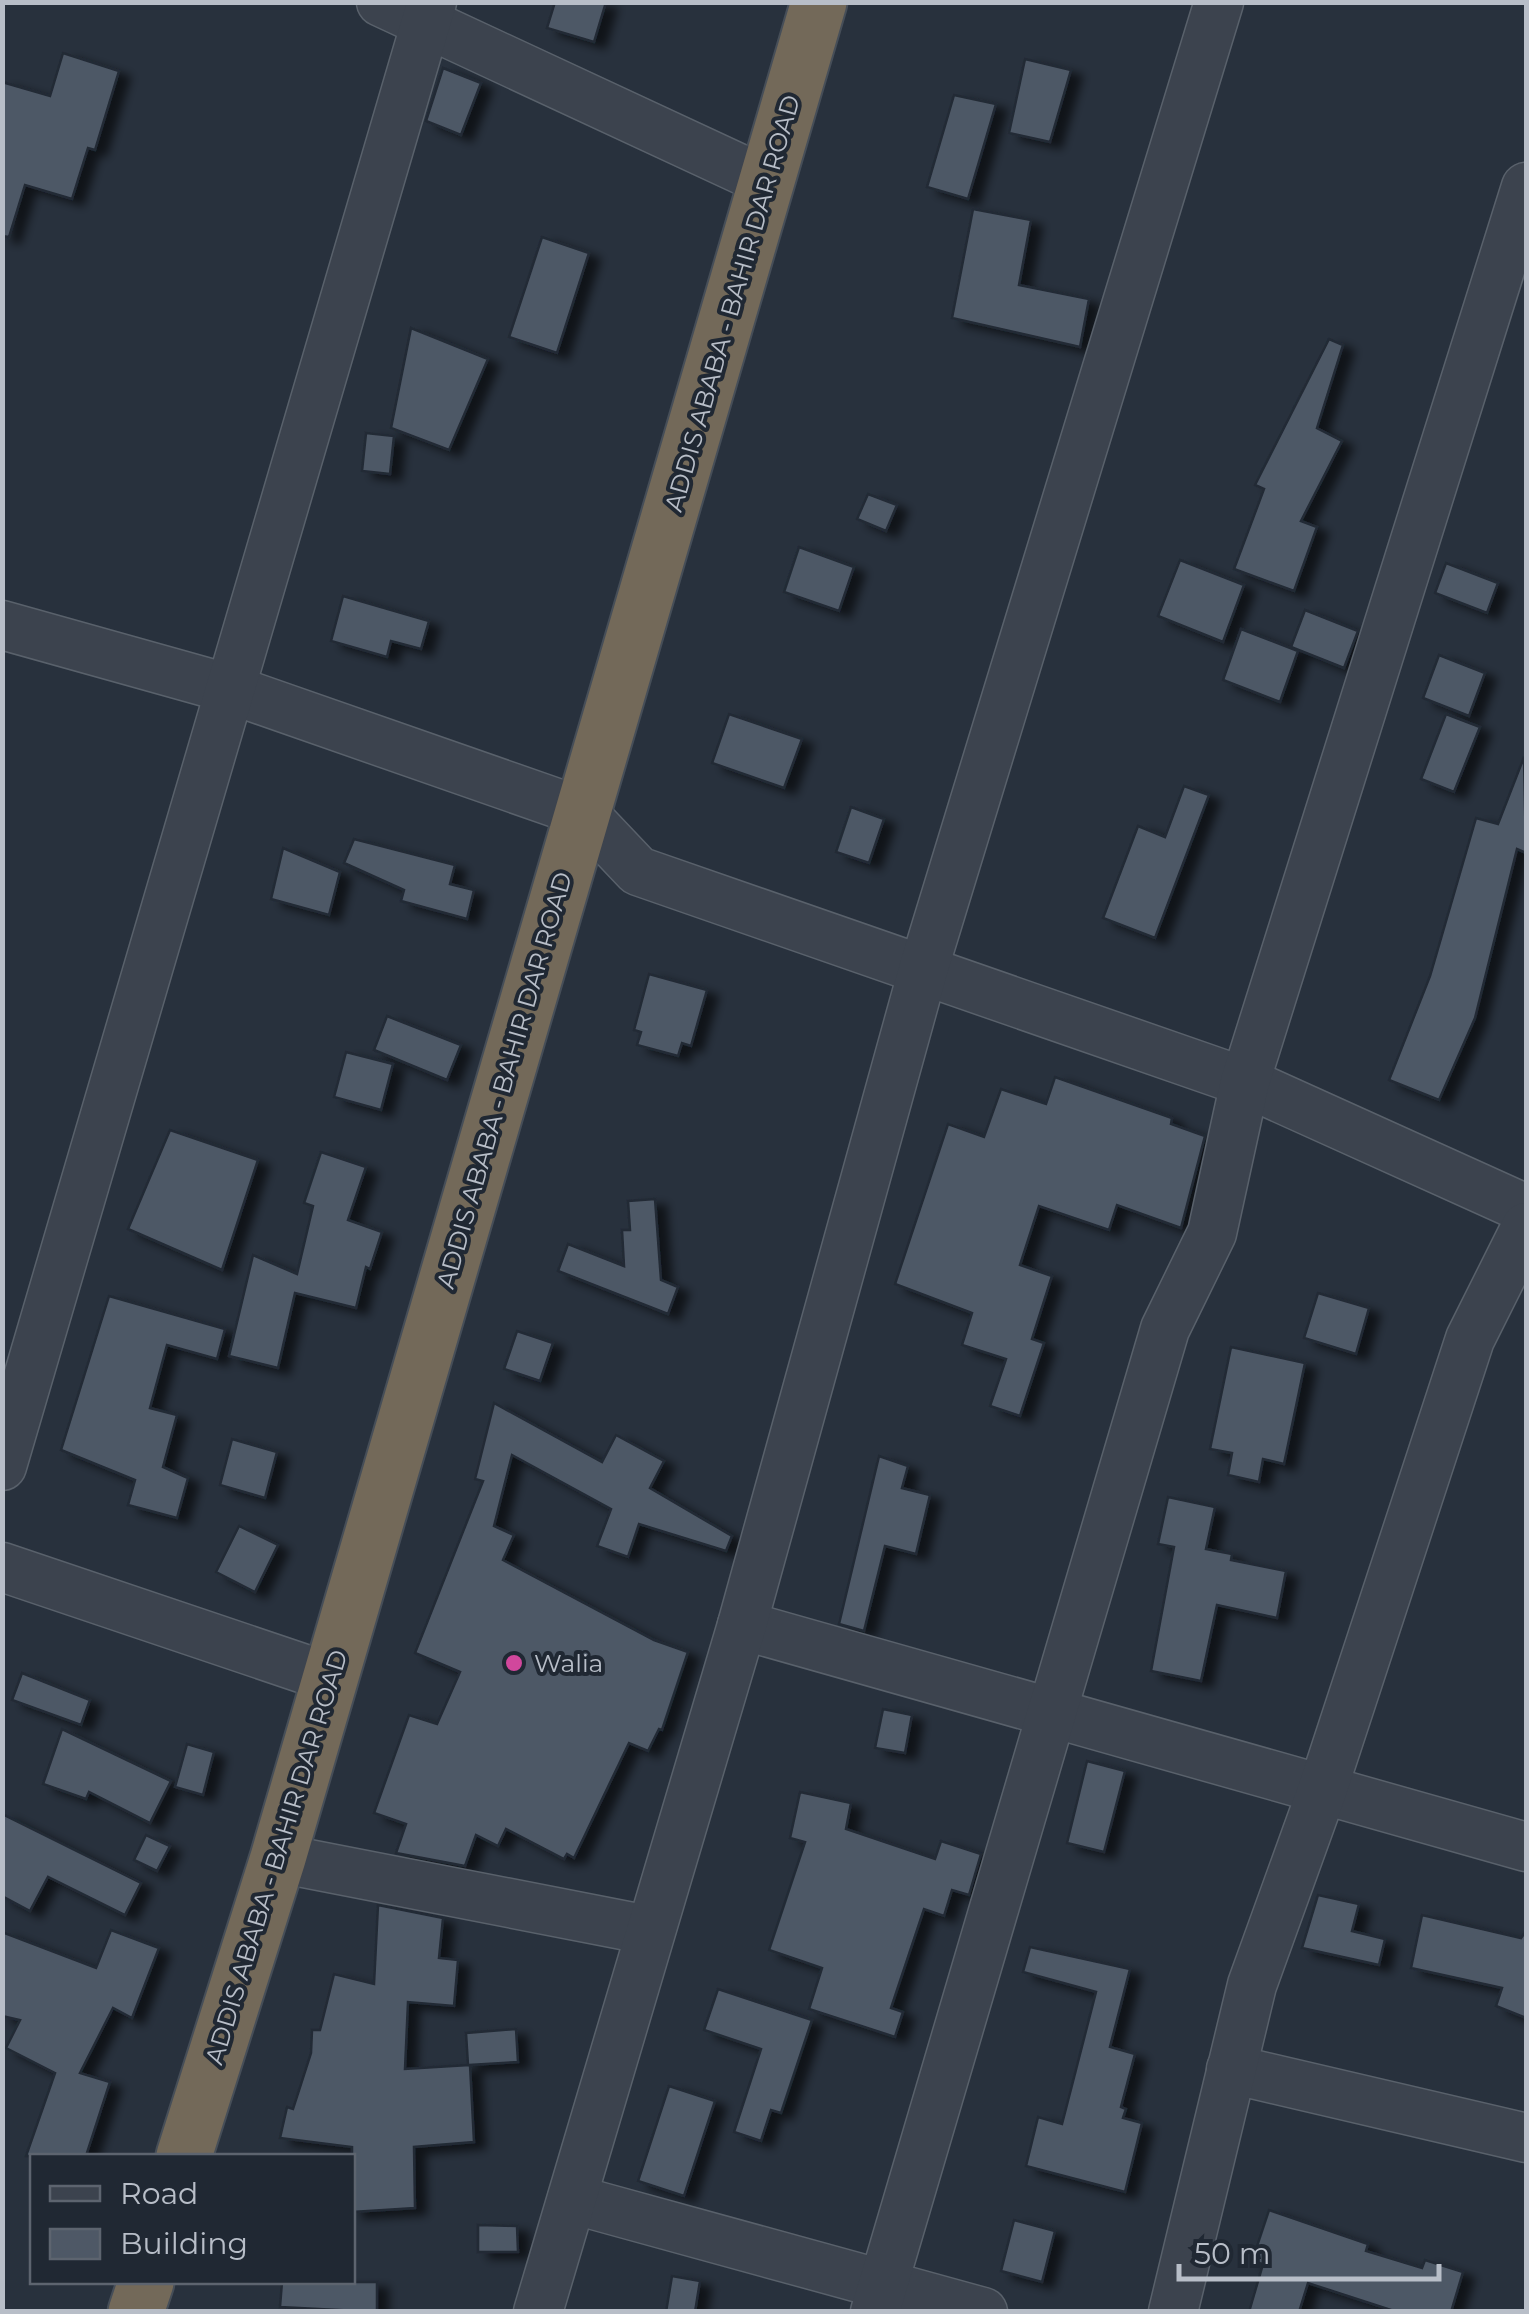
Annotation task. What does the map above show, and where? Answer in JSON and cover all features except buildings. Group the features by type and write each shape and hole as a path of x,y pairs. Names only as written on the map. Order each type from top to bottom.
{"highway":[{"name":"ADDIS ABABA - BAHIR DAR ROAD","path":"185,2154 278,1858 819,2"},
{"path":"136,2312 145,2284"}],"street":[{"path":"381,2 428,14 768,182"},
{"path":"538,2312 648,1930 742,1626 924,967 1219,2"},
{"path":"2,1466 227,688 428,14"},
{"path":"879,2296 1166,1329 1212,1232 1245,1082 1526,187"},
{"path":"2,625 227,688 582,812 638,870 1245,1082 1526,1209"},
{"path":"1172,2312 1252,1985 1322,1791 1470,1339 1526,1227"},
{"path":"2,1567 331,1678"},
{"path":"742,1626 1526,1847"},
{"path":"278,1858 648,1930"},
{"path":"1231,2069 1526,2138"},
{"path":"572,2200 879,2296 983,2312"}],"place":[{"name":"Walia","path":"514,1663"}]}
